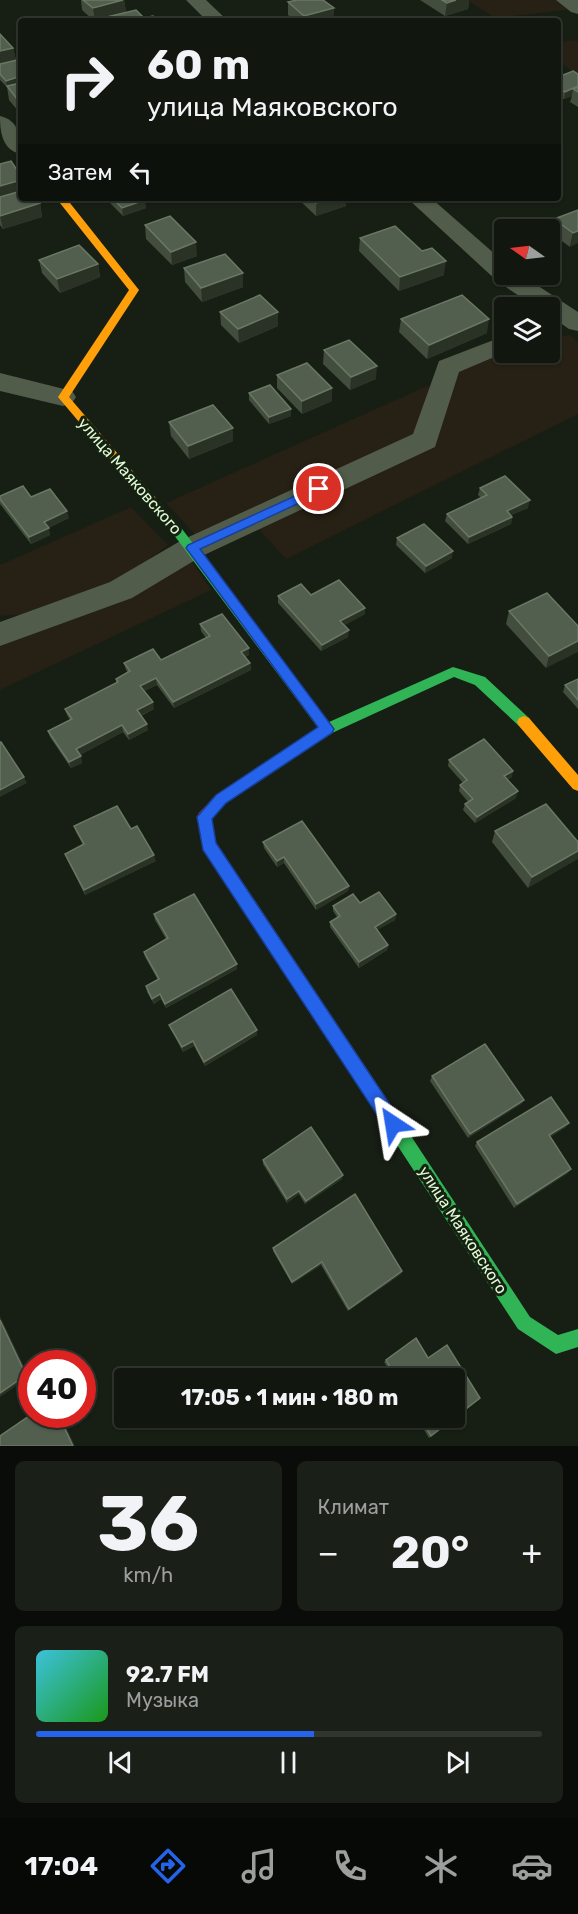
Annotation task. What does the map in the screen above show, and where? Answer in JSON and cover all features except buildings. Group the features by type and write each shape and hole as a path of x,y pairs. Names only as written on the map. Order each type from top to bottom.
{"street":[{"path":"195,0 215,18"},
{"path":"565,0 578,8"},
{"path":"0,122 18,144"},
{"path":"0,382 63,397 134,290 62,201"},
{"path":"421,201 506,276 578,324"},
{"path":"560,329 578,324"},
{"path":"0,634 121,590 192,548 424,440 448,367 494,348"},
{"name":"улица Маяковского","path":"63,397 192,548 327,729"},
{"name":"улица Маяковского","path":"578,785 527,726 483,682 467,674 453,672 327,729 221,799 204,817 209,845 524,1323 556,1345 578,1338"}],"shaded area":[{"path":"467,0 558,0 573,9 495,18"},
{"path":"569,40 578,41 578,75 561,63 561,43"},
{"path":"570,335 578,342 578,414 286,559 254,524 430,445 454,372 494,356 494,363 560,363 560,336"},
{"path":"427,386 432,387 412,443 202,542 166,503"},
{"path":"131,507 168,545 118,582 28,614 0,616 0,565"},
{"path":"189,557 211,590 0,690 0,641 119,603"}],"traffic: fast":[{"path":"175,528 327,729 453,672 480,681 524,722"},
{"path":"382,1107 524,1323 556,1345 578,1338"}],"traffic: slow":[{"path":"63,201 134,290 63,397 175,528"},
{"path":"524,722 578,785"},
{"path":"240,891 382,1107"}],"traffic: jam":[{"path":"240,891 209,845 204,817 221,799 327,729"}],"route":[{"path":"319,489 192,548 327,729 221,799 204,817 209,845 393,1124"}]}
